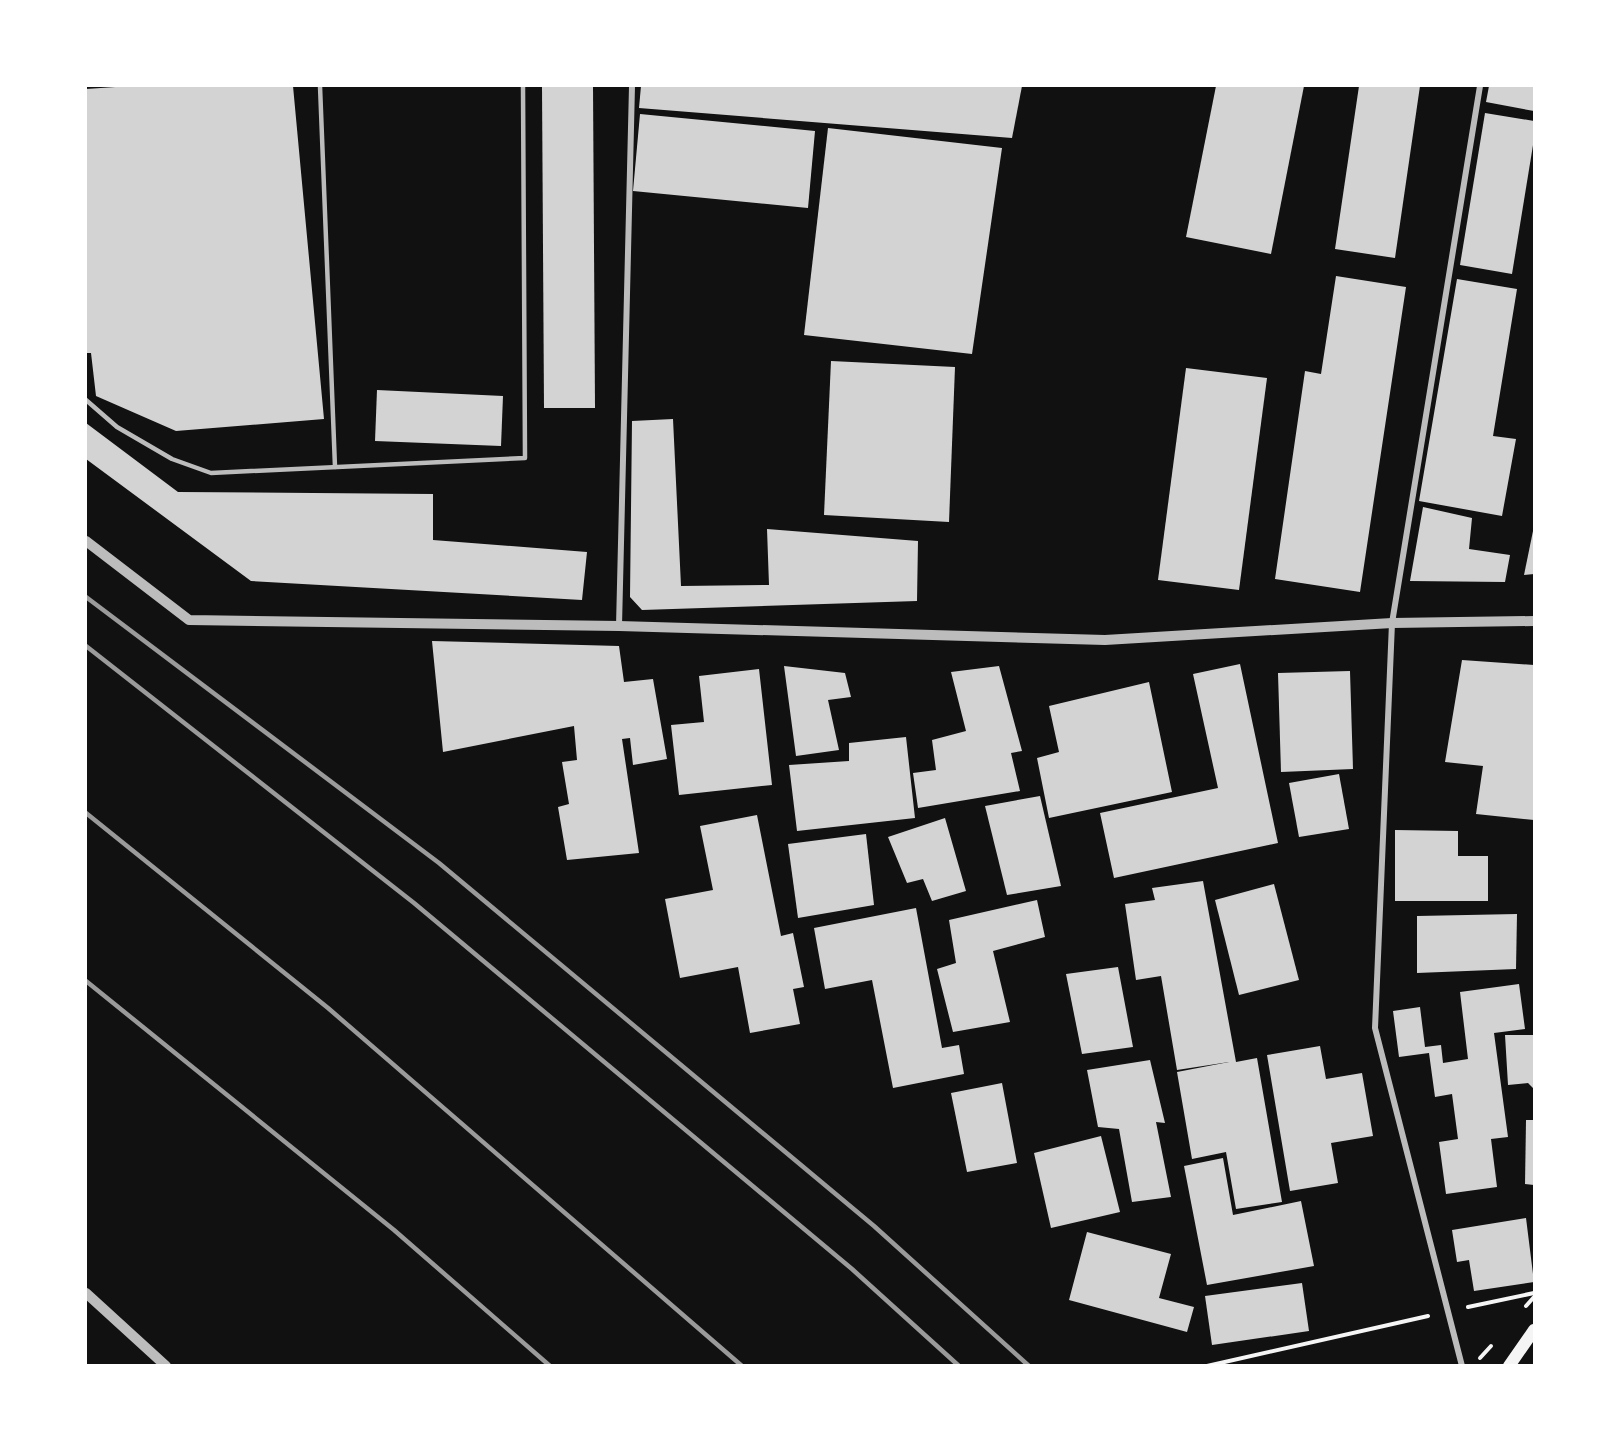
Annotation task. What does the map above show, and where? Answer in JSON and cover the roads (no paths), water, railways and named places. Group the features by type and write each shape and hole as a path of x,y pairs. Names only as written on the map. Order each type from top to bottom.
{"main road":[{"path":"1509,1365 1534,1330"}],"street":[{"path":"619,627 632,86"},
{"path":"1462,1365 1375,1028 1392,622 1480,86"},
{"path":"86,541 189,620 619,627 1105,640 1392,622 1534,621"},
{"path":"86,1293 166,1365"}],"lane":[{"path":"320,86 335,467"},
{"path":"86,400 117,427 172,459 211,473 525,458 523,86"}],"railway":[{"path":"86,597 439,863 874,1226 1029,1366"},
{"path":"86,646 414,903 852,1269 959,1366"},
{"path":"86,813 328,1008 742,1366"},
{"path":"86,981 394,1230 550,1366"}]}
